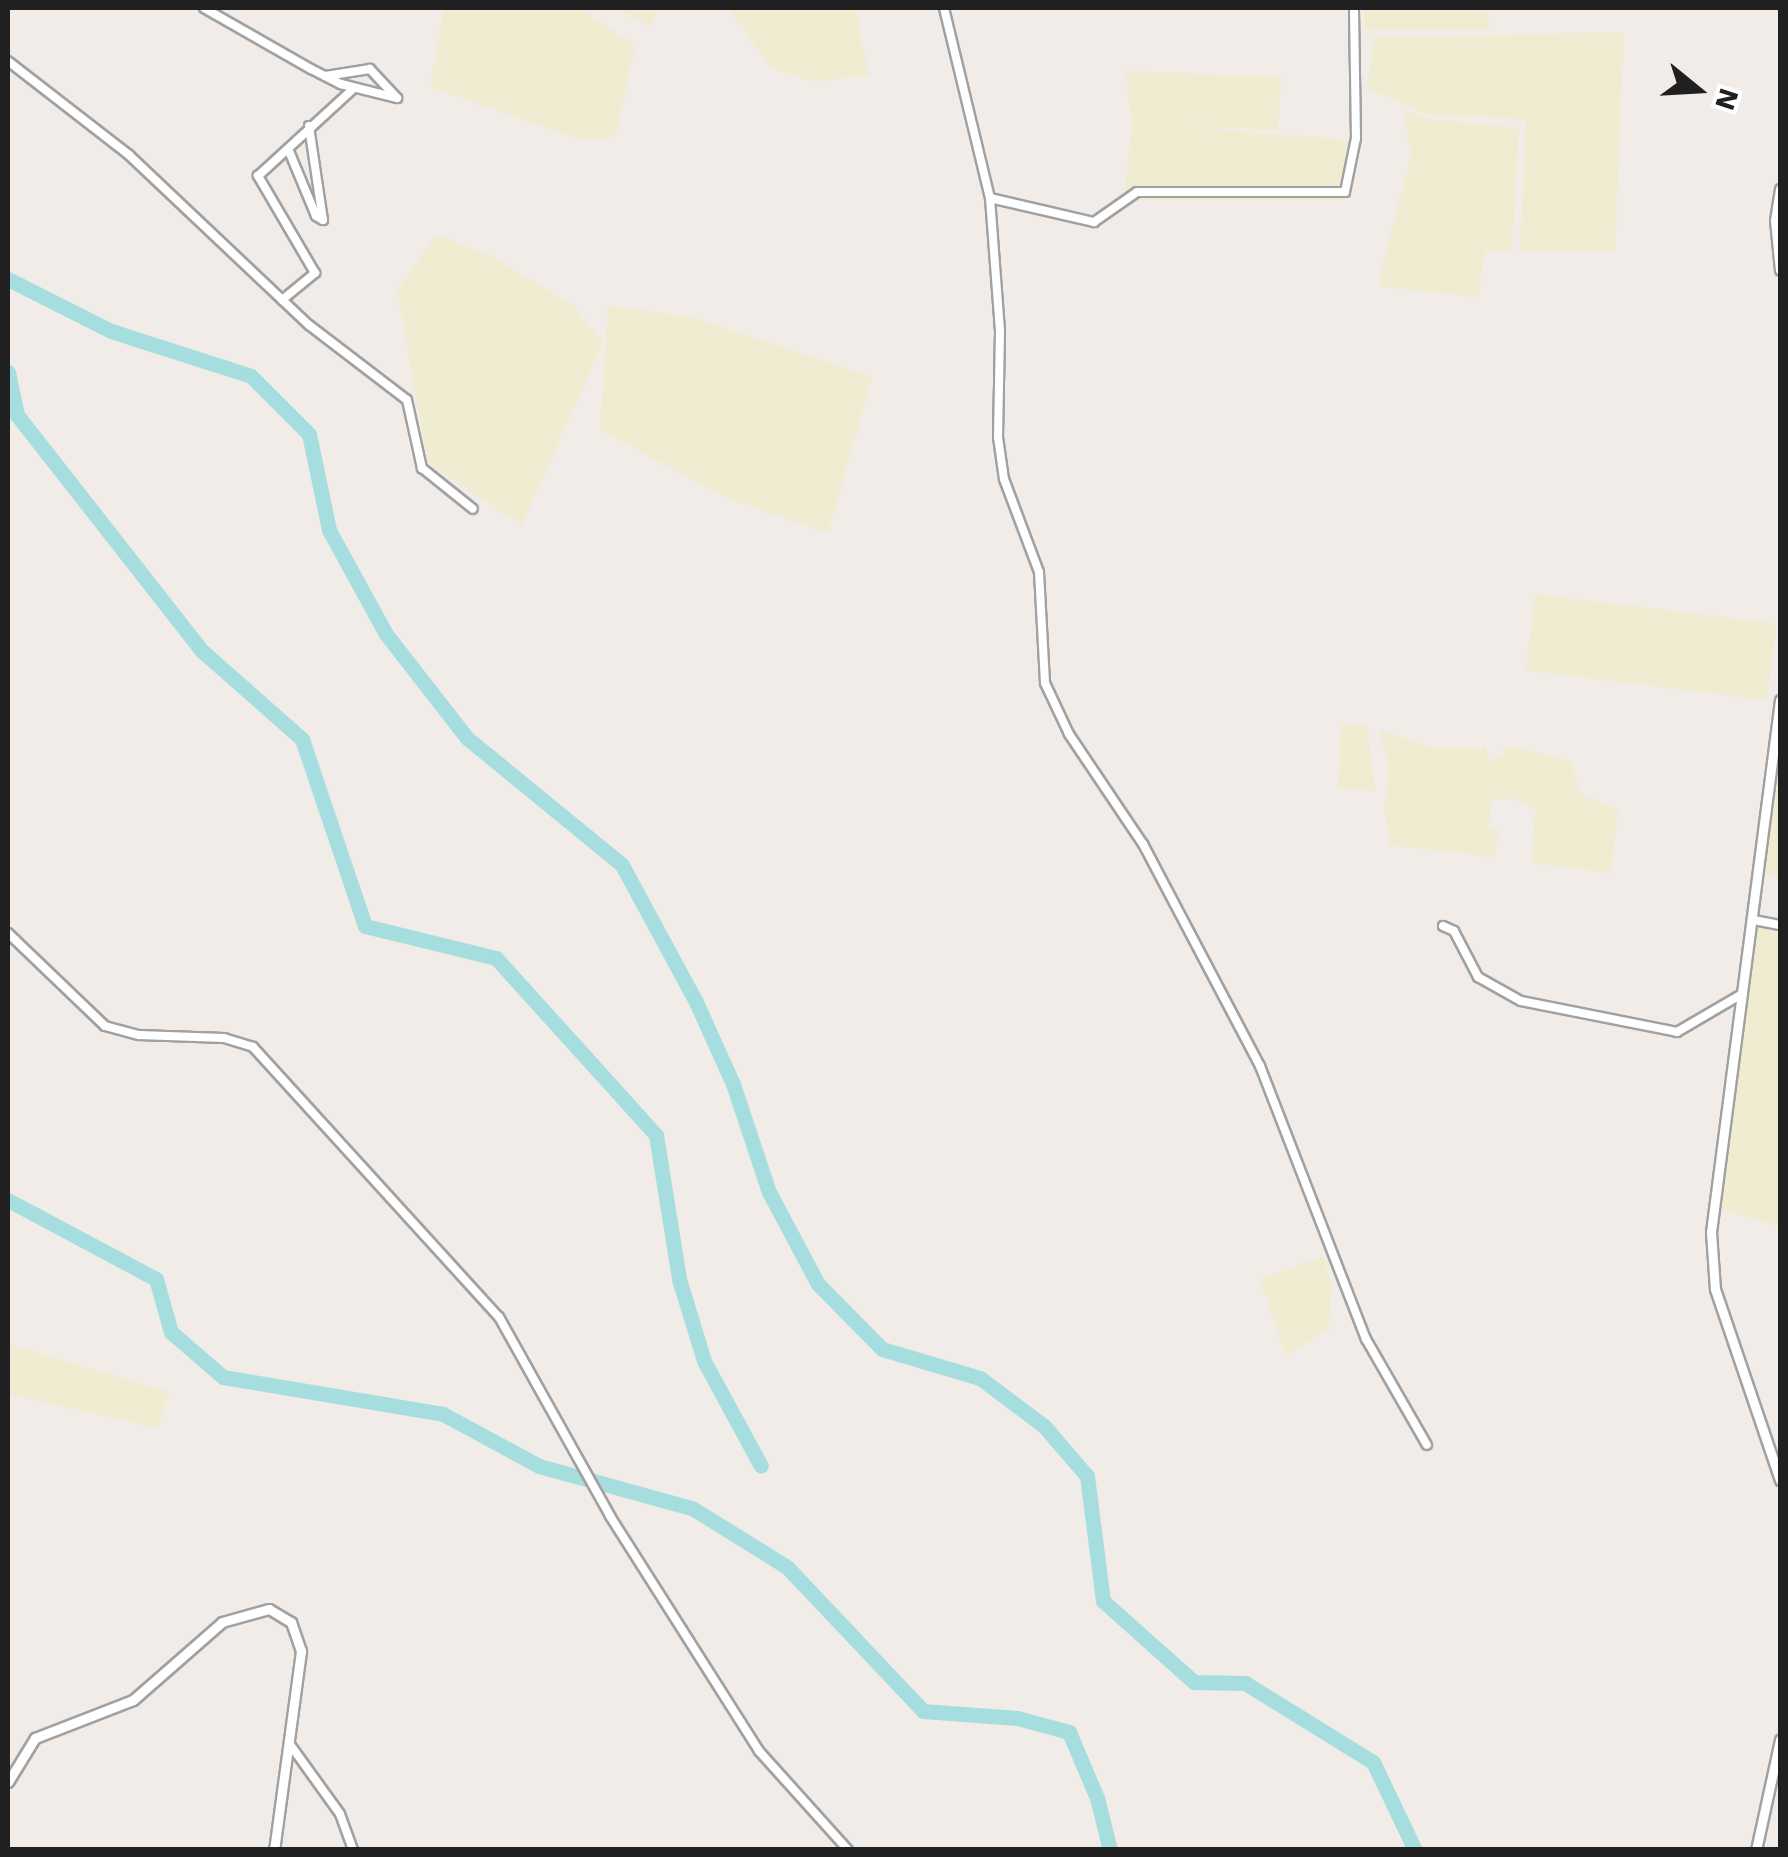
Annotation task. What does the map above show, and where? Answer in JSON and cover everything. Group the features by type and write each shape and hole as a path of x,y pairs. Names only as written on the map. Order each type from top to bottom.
{"street":[{"path":"204,8 326,76 353,89 394,100 398,95 370,69 326,76"},
{"path":"944,8 990,198 1000,308 998,436 1004,480 1039,572 1045,684 1069,734 1142,844 1260,1066 1366,1338 1426,1444"},
{"path":"990,198 1094,222 1137,192 1345,192 1356,138 1354,8"},
{"path":"8,61 129,155 282,300 407,400 422,468 474,508"},
{"path":"282,300 316,272 256,182 289,151 308,126 353,89"},
{"path":"289,151 316,216 323,220 308,126"},
{"path":"1780,189 1780,270"},
{"path":"1780,700 1712,1262 1749,1401 1780,1480"},
{"path":"1754,920 1780,925"},
{"path":"1443,926 1454,932 1478,976 1521,1001 1677,1032 1742,994"},
{"path":"8,933 105,1026 139,1035 237,1040 253,1047 516,1340 610,1516 759,1751 848,1850"},
{"path":"8,1782 35,1738 133,1700 222,1622 255,1609 283,1613 298,1634 300,1677 274,1850"},
{"path":"1756,1850 1780,1740"},
{"path":"289,1743 340,1814 353,1850"}],"shaded area":[{"path":"444,8 579,8 635,45 616,136 584,141 430,87"},
{"path":"614,8 658,8 651,26"},
{"path":"729,8 855,8 869,75 815,82 771,68"},
{"path":"1363,8 1479,8 1489,16 1489,30 1365,30"},
{"path":"1624,32 1615,250 1520,252 1526,119 1427,115 1367,88 1375,38"},
{"path":"1125,71 1281,77 1278,130 1186,127 1354,140 1345,200 1124,200 1132,123"},
{"path":"1403,109 1428,119 1519,128 1512,252 1485,250 1478,297 1377,286 1411,157"},
{"path":"436,235 492,256 572,305 603,342 522,525 428,463 397,291"},
{"path":"608,305 694,318 872,377 828,533 727,498 600,430"},
{"path":"1535,594 1776,624 1767,700 1526,670"},
{"path":"1340,724 1367,725 1375,791 1338,789"},
{"path":"1780,728 1780,877 1764,873"},
{"path":"1379,730 1431,747 1477,748 1474,754 1484,745 1491,762 1511,746 1571,761 1580,795 1618,809 1611,873 1532,863 1535,809 1514,798 1491,800 1489,826 1498,832 1495,857 1389,845 1384,806 1389,770"},
{"path":"1751,924 1780,934 1780,1226 1710,1207"},
{"path":"1323,1257 1331,1282 1329,1328 1286,1356 1260,1279"},
{"path":"8,1344 169,1392 158,1428 8,1394"}],"waterway":[{"path":"8,279 111,331 251,376 309,434 329,530 386,634 467,738 622,865 696,1002 733,1084 769,1192 818,1284 882,1349 980,1378 1044,1426 1087,1476 1103,1601 1194,1682 1245,1683 1373,1762 1415,1850"},
{"path":"8,372 17,415 201,650 302,739 365,926 496,958 656,1135 679,1279 704,1361 761,1466"},
{"path":"8,1200 156,1279 171,1332 223,1377 443,1414 539,1466 692,1508 787,1567 923,1711 1017,1718 1069,1732 1097,1798 1110,1850"}]}
